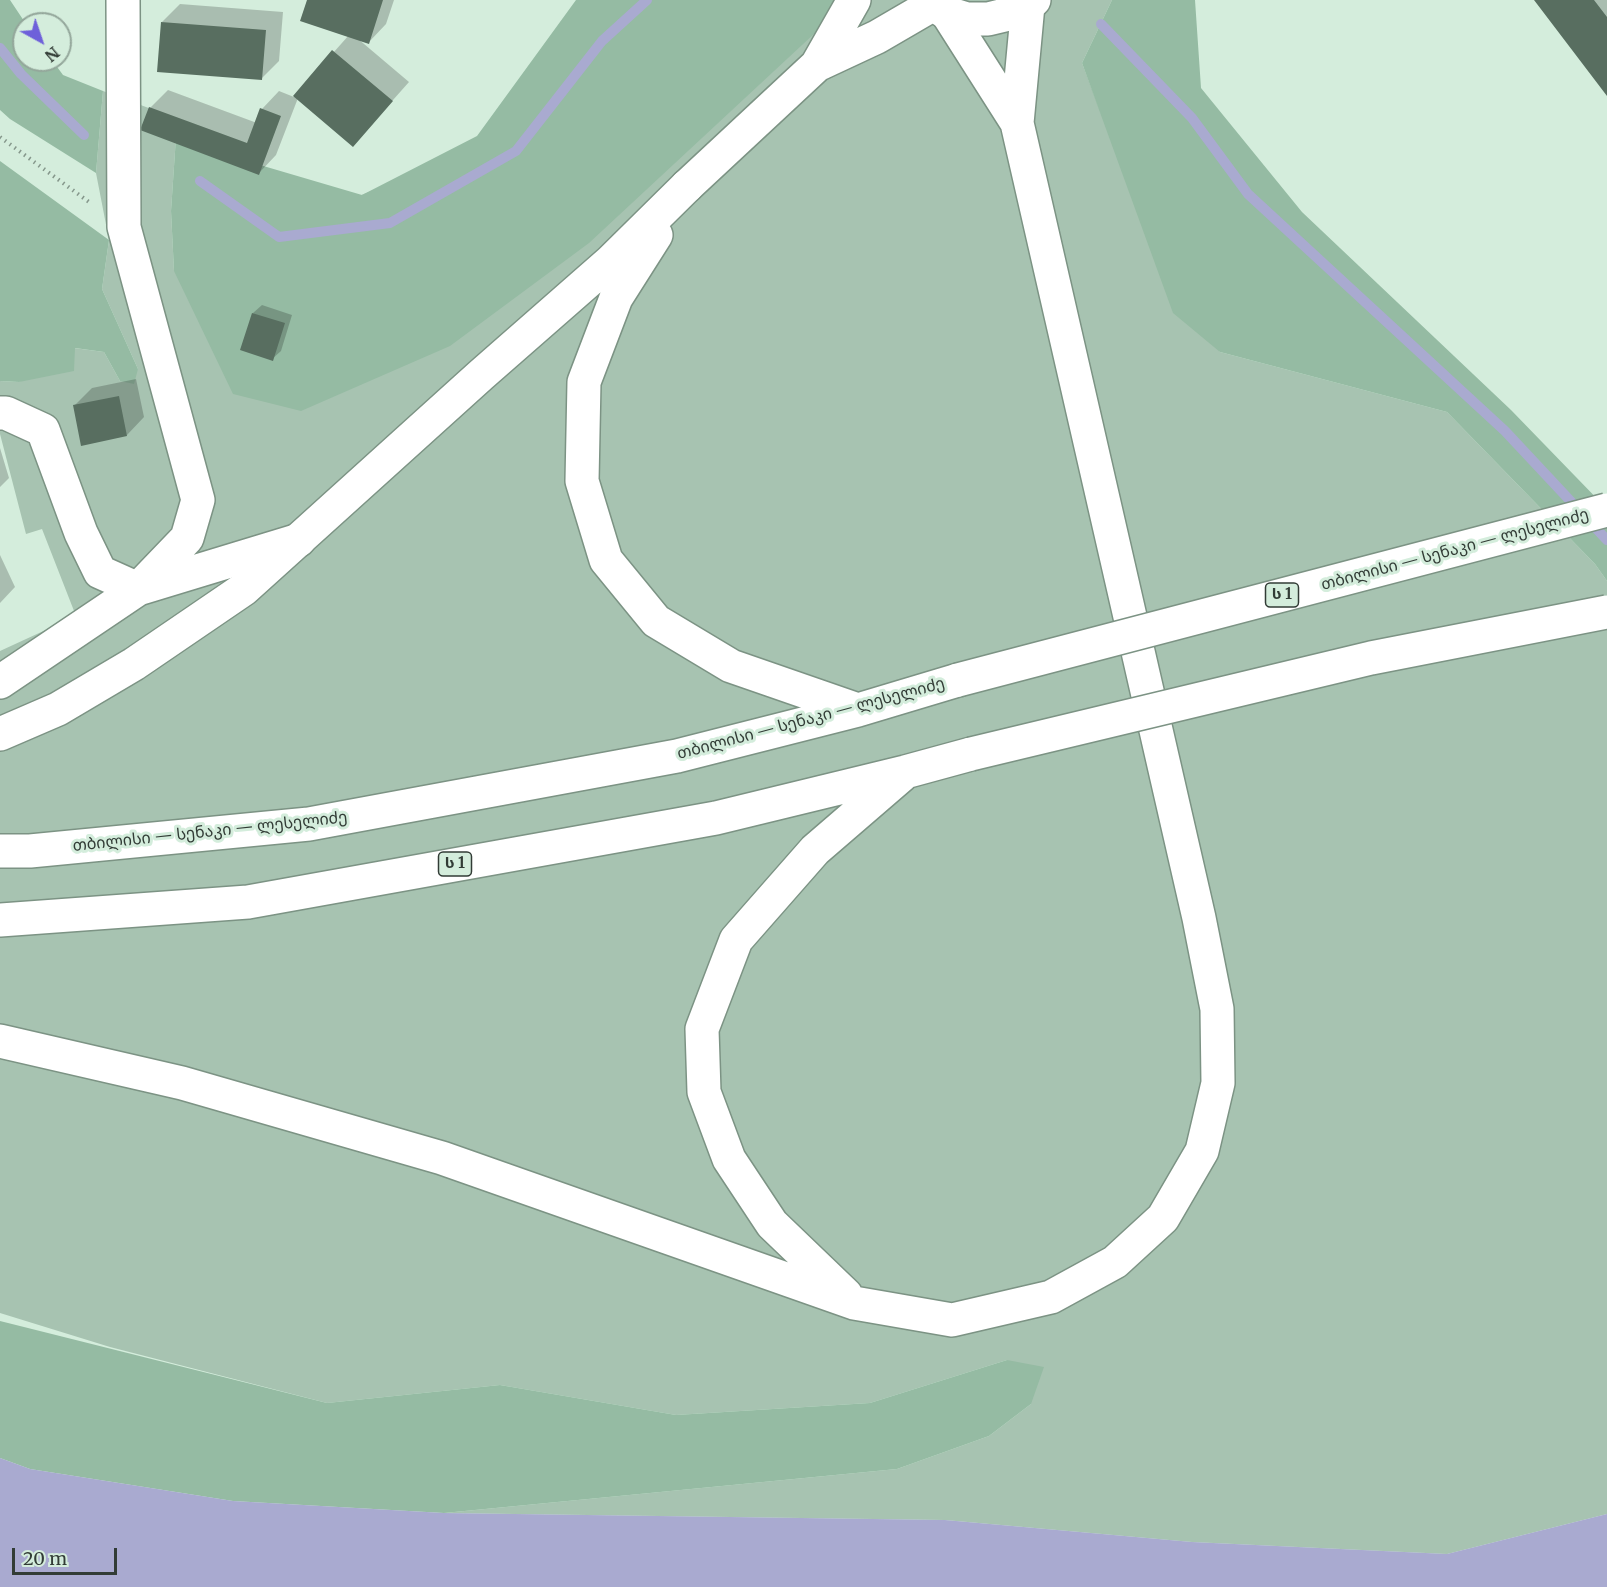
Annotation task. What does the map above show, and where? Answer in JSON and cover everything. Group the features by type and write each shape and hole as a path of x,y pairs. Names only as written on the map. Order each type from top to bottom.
{"main road":[{"path":"0,682 138,589 187,538 198,500 124,227 123,0"},
{"path":"0,734 58,709 134,664 244,589 610,262 687,186 817,65 854,0"},
{"path":"935,6 967,19 988,19 1009,14 1031,2"},
{"path":"0,1041 182,1083 442,1158 854,1303 952,1320 1051,1297 1115,1262 1162,1218 1202,1151 1218,1083 1217,1009 1199,918 1017,123 1031,2"},
{"path":"817,65 935,6"},
{"path":"935,6 1017,123"},
{"path":"687,186 616,298 584,382 582,481 606,560 656,621 731,666 858,710"},
{"path":"0,413 6,413 43,430 81,533 100,572 138,589 299,540"},
{"name":"თბილისი — სენაკი — ლესელიძე","path":"0,851 30,851 309,824 677,756 858,710 958,680 1607,510"},
{"name":"ს 1","path":"0,920 248,902 716,818 1371,658 1607,612"},
{"path":"854,1303 772,1224 729,1159 704,1092 702,1029 736,940 815,850 905,772"}],"path":[{"path":"0,137 124,227"}],"green space":[{"path":"0,0 10,0 18,12 12,12 12,72 61,72 63,75 103,91 96,173 10,119 0,110"},
{"path":"576,0 842,0 830,19 589,243 450,346 301,411 233,394 174,271 171,211 177,122 260,165 362,195 477,136"},
{"path":"842,0 1112,0 1082,63 1101,113 1220,352 1447,412 1595,564 1607,581 1607,1514 1447,1554 1192,1542 945,1520 444,1513 897,1469 989,1436 1031,1404 1007,1360 870,1403 676,1415 500,1385 327,1403 110,1347 0,1313 0,651 76,616 42,529 26,534 0,434 0,381 19,382 74,348 104,352 120,381 138,369 102,289 109,240 96,173 103,91 154,110 177,122 171,211 174,271"},
{"path":"1112,0 1195,0 1201,88 1302,212 1511,410 1607,509 1607,581 1595,564 1447,412 1220,352 1173,313 1082,63"},
{"path":"0,161 109,240 102,289 138,369 134,384 120,381 104,352 75,348 74,371 19,382 0,381"},
{"path":"0,1321 327,1403 500,1385 676,1415 870,1403 1007,1360 1044,1367 1031,1404 989,1436 897,1469 444,1513 233,1501 30,1469 0,1458"}],"water":[{"path":"0,1458 30,1469 233,1501 444,1513 945,1520 1192,1542 1447,1554 1607,1514 1607,1587 0,1587"}],"building":[{"path":"307,0 383,0 369,44 300,21"},
{"path":"1534,0 1594,0 1607,17 1607,96"},
{"path":"161,22 266,30 262,80 157,72"},
{"path":"332,50 393,101 353,147 293,96"},
{"path":"149,107 247,143 260,108 281,116 259,175 140,130"},
{"path":"252,313 285,323 273,361 240,350"},
{"path":"119,396 127,436 81,446 73,405"}],"waterway":[{"path":"200,181 279,237 390,223 516,151 602,41 647,0"},
{"path":"1101,24 1192,118 1248,194 1505,431 1607,540"},
{"path":"0,48 21,74 84,135"}]}
